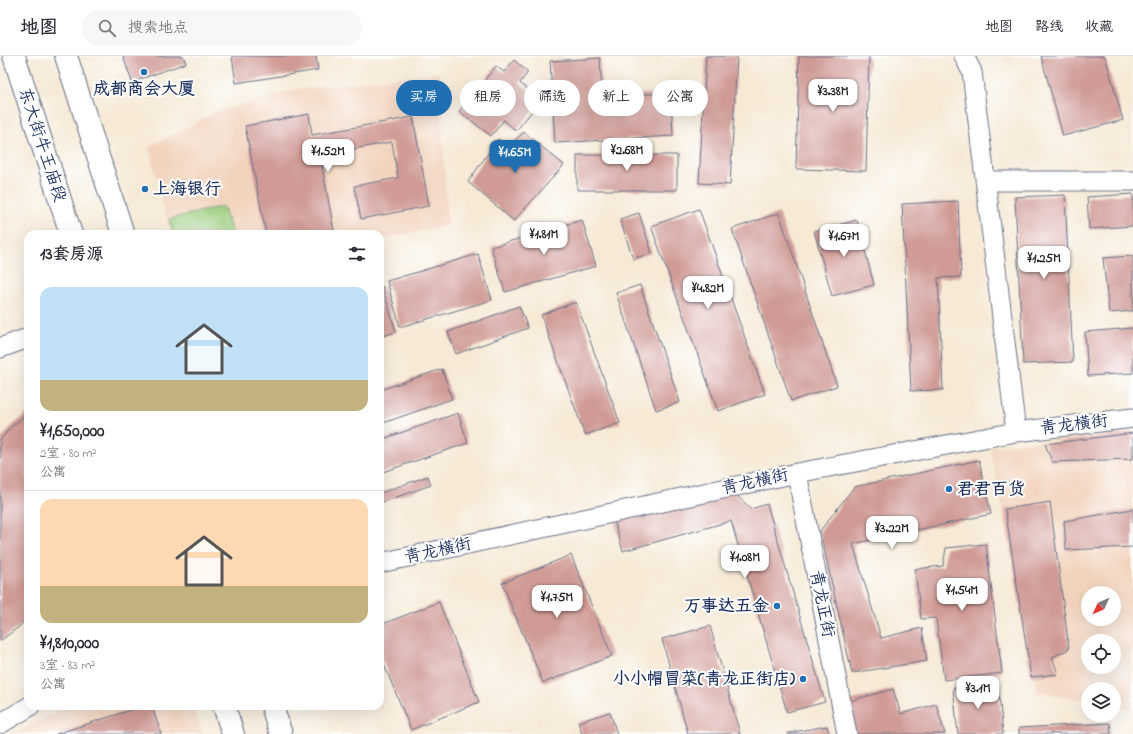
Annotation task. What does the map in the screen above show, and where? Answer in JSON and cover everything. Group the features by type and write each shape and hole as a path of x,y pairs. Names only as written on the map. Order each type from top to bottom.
{"main road":[{"name":"东大街牛王庙段","path":"14,56 70,230"},
{"path":"66,56 122,230"},
{"path":"225,710 233,734"},
{"path":"273,710 281,734"}],"street":[{"path":"964,56 972,72 1016,432"},
{"path":"985,181 1133,181"},
{"path":"0,348 24,339"},
{"name":"青龙横街","path":"384,563 797,473 1016,432 1133,418"},
{"name":"青龙正街","path":"797,473 847,734"},
{"path":"0,724 24,710"}],"shaded area":[{"path":"439,73 439,80 396,80 396,116 442,116 448,225 384,239 384,230 169,230 149,147 214,113 291,90"},
{"path":"1133,430 1133,710 1121,707 1121,682 1081,682 1081,700 1037,692 990,447"},
{"path":"61,710 194,710 203,734 14,734"}],"green space":[{"path":"223,206 232,230 172,230 169,219"}],"building":[{"name":"成都商会大厦","path":"123,56 183,56 186,63 132,82"},
{"path":"232,56 316,56 318,70 236,83"},
{"path":"706,56 737,56 730,185 699,183 703,116 708,116 708,80 705,80"},
{"path":"799,56 869,56 866,171 796,169"},
{"path":"1041,56 1105,56 1123,120 1063,136"},
{"path":"600,58 601,80 588,80 588,116 644,116 644,94 652,94 652,116 672,116 673,136 555,143 553,116 580,116 580,80 551,80 550,61"},
{"path":"514,60 528,72 520,83 524,86 524,116 528,116 516,131 504,120 491,136 465,116 516,116 516,80 484,80 496,66 504,72"},
{"path":"309,114 312,135 413,117 429,206 361,219 354,186 398,178 392,142 320,155 334,230 265,230 245,126"},
{"path":"524,132 564,165 514,221 468,182 498,139 509,146"},
{"path":"577,155 677,155 677,190 577,190"},
{"path":"1133,194 1133,226 1089,229 1087,197"},
{"path":"1065,195 1073,362 1023,364 1015,197"},
{"path":"958,201 961,277 938,278 943,390 911,391 902,204"},
{"path":"699,209 765,394 718,411 651,226"},
{"path":"639,213 652,253 633,259 620,219"},
{"path":"779,213 837,386 791,401 732,229"},
{"path":"582,220 596,266 505,292 491,247"},
{"path":"857,220 874,285 832,296 814,231"},
{"path":"478,254 492,300 400,327 387,281"},
{"path":"1133,256 1133,311 1109,313 1103,258"},
{"path":"640,285 680,402 656,410 616,293"},
{"path":"384,293 396,332 384,336"},
{"path":"576,302 620,423 585,435 541,315"},
{"path":"519,306 528,328 456,354 448,332"},
{"path":"1133,328 1133,373 1088,376 1085,332"},
{"path":"442,369 452,399 384,423 384,389"},
{"path":"458,413 468,443 384,472 384,439"},
{"path":"24,416 24,620 20,626 0,641 0,440 11,427"},
{"path":"1133,433 1133,459 1052,462 1045,444"},
{"path":"979,460 991,514 853,544 881,638 922,628 927,661 852,673 820,531 854,487"},
{"path":"428,476 431,485 384,502 384,492"},
{"path":"729,488 751,509 767,504 825,702 787,712 731,521 623,551 614,521"},
{"path":"1050,502 1069,649 1052,657 1058,674 1031,677 1005,509"},
{"path":"1133,509 1133,547 1066,550 1064,521"},
{"path":"986,544 1002,673 944,680 936,618 921,619 915,569 943,566 946,548"},
{"path":"571,555 612,656 543,683 502,583"},
{"path":"439,602 479,702 411,730 384,665 384,623"},
{"path":"710,626 740,734 688,734 662,639"},
{"path":"998,684 1003,734 958,734 953,688"},
{"path":"893,689 901,714 936,704 945,734 855,734 846,702"},
{"path":"131,710 153,710 161,734 56,734"},
{"path":"610,712 617,734 582,734 578,722"},
{"path":"1110,723 1111,734 1019,734 1019,728"},
{"path":"827,726 829,734 788,734 788,733"}],"place":[{"name":"成都商会大厦","path":"144,72"},
{"name":"上海银行","path":"145,189"},
{"name":"君君百货","path":"949,489"},
{"name":"万事达五金","path":"777,606"},
{"name":"小小帽冒菜(青龙正街店)","path":"803,679"}]}
